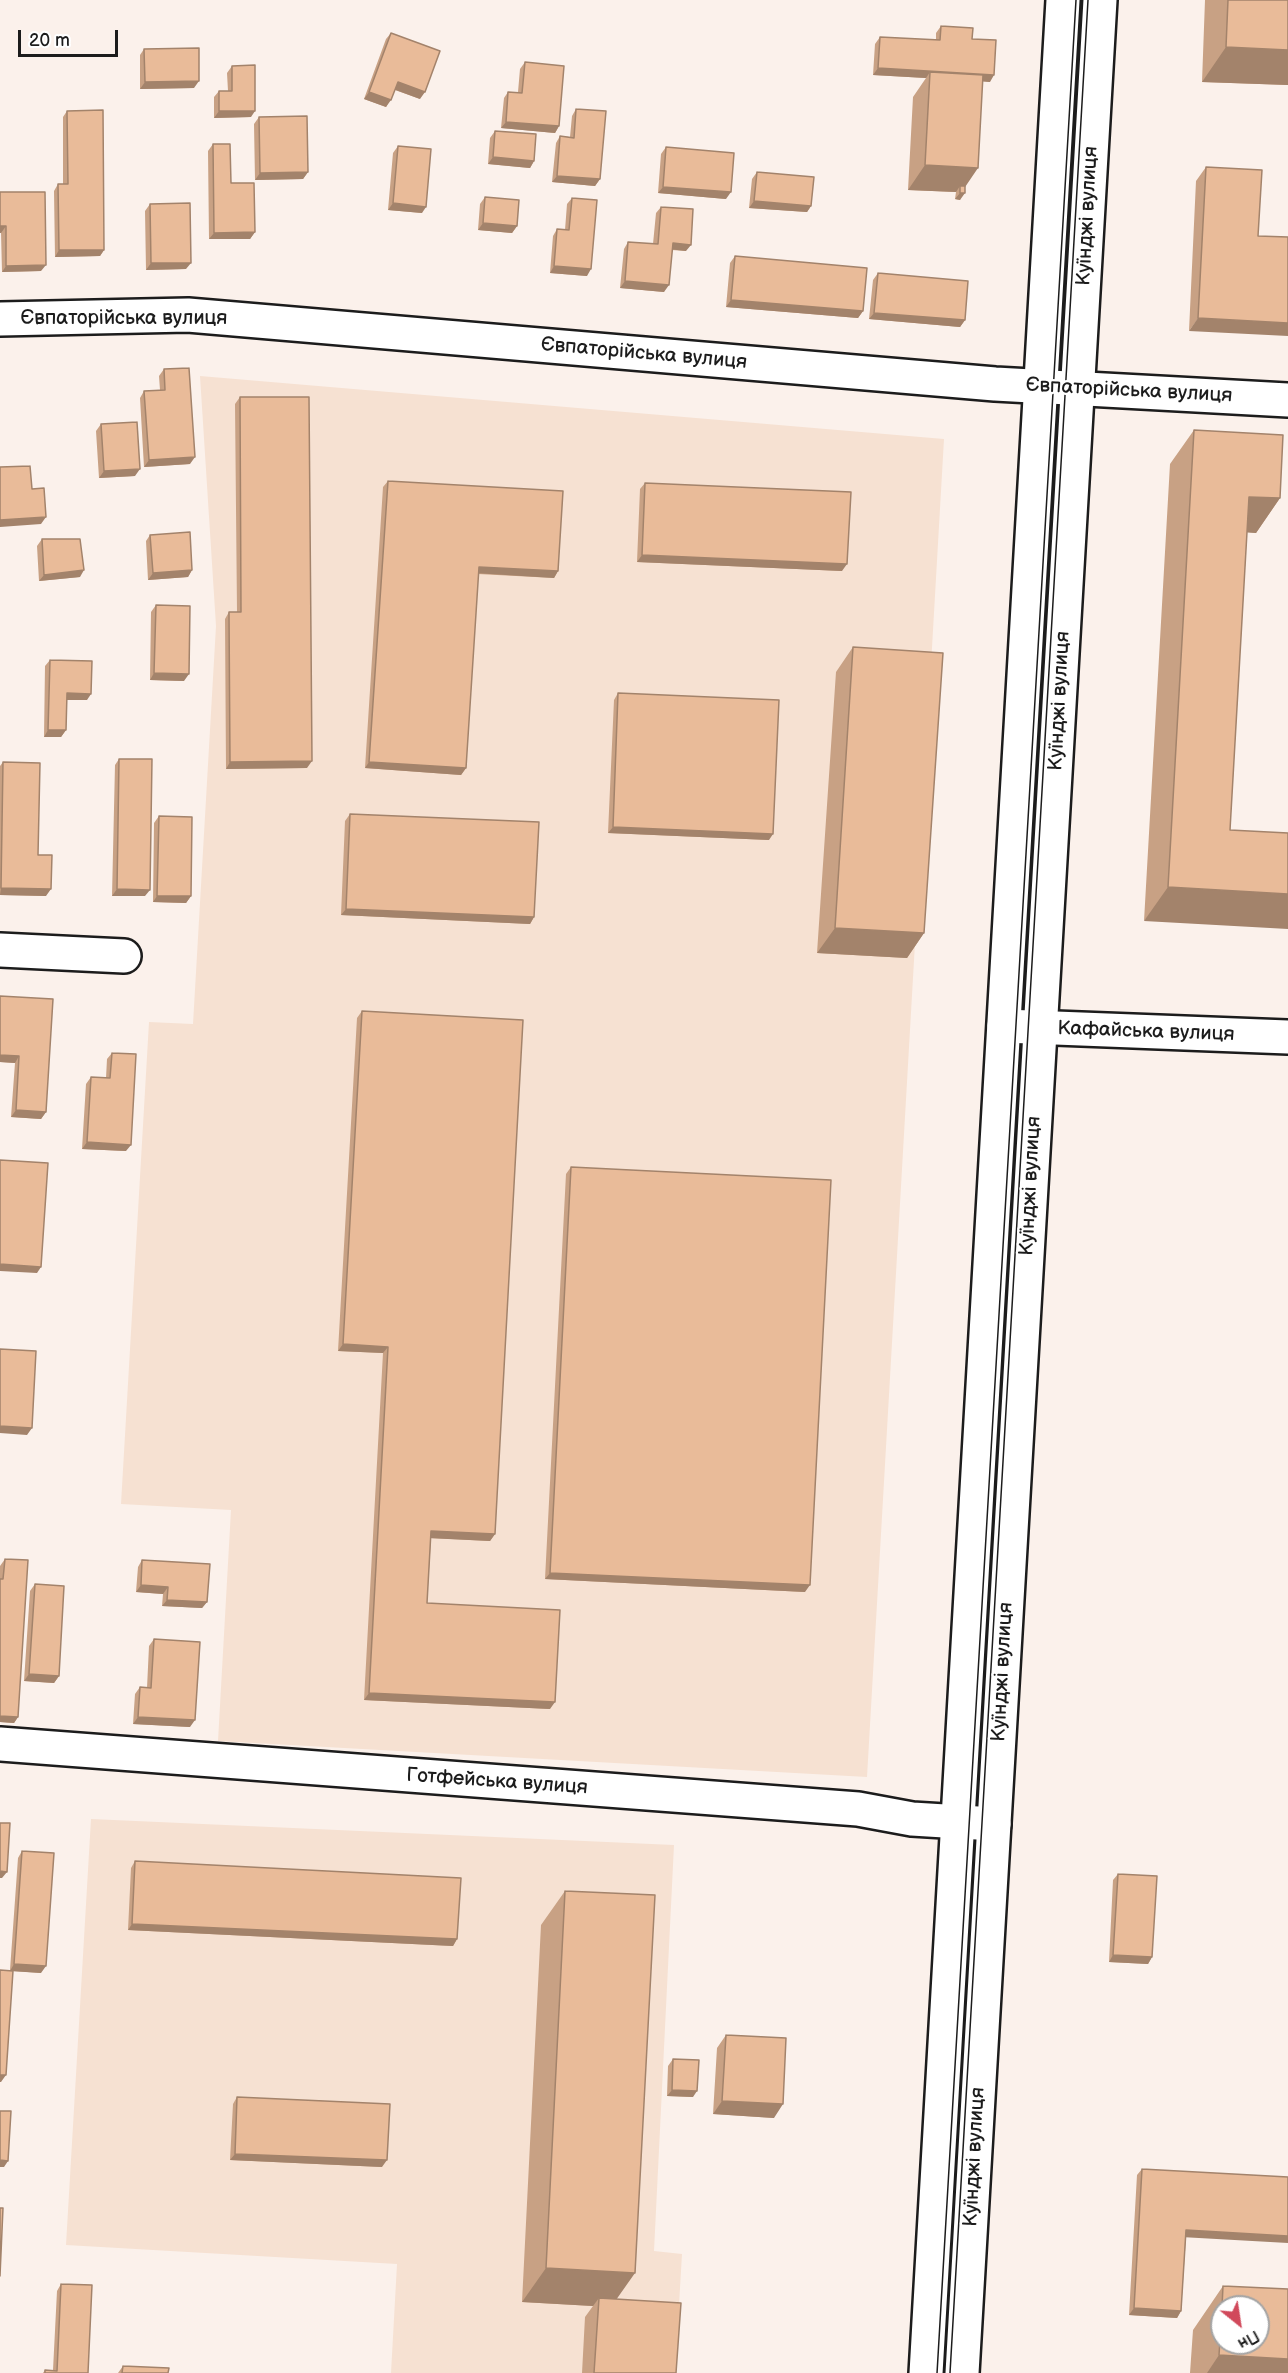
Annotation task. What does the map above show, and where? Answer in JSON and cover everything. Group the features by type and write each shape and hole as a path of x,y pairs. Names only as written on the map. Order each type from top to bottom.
{"main road":[{"name":"Куїнджі вулиця","path":"926,2373 1064,0"},
{"name":"Куїнджі вулиця","path":"962,2373 1100,0"},
{"name":"Євпаторійська вулиця","path":"0,319 188,315 1078,389 1288,400"},
{"path":"0,950 124,956"},
{"name":"Кафайська вулиця","path":"1004,1026 1288,1037"},
{"name":"Готфейська вулиця","path":"0,1744 858,1809 912,1819 994,1824"}],"shaded area":[{"path":"200,376 944,439 867,1777 218,1741 231,1510 121,1504 149,1022 193,1024 216,626"},
{"path":"91,1819 674,1845 654,2251 682,2254 675,2373 391,2373 397,2264 66,2245"}],"building":[{"path":"1228,0 1288,0 1288,50 1226,47"},
{"path":"941,26 973,28 972,39 996,40 994,75 878,68 880,37 940,40"},
{"path":"391,33 440,51 425,92 398,82 391,100 369,92"},
{"path":"199,48 199,81 145,82 144,49"},
{"path":"525,62 564,66 559,126 506,122 508,92 522,93"},
{"path":"255,65 255,111 219,111 219,91 232,91 232,66"},
{"path":"930,72 983,75 978,168 925,165"},
{"path":"576,109 606,111 600,179 557,176 560,136 574,138"},
{"path":"103,110 104,250 59,250 58,184 68,184 67,111"},
{"path":"307,116 308,172 260,173 259,117"},
{"path":"495,131 536,134 534,161 493,157"},
{"path":"213,144 230,144 231,183 254,183 255,232 214,233"},
{"path":"398,146 431,149 426,207 393,203"},
{"path":"666,147 734,153 731,192 663,187"},
{"path":"1206,167 1262,170 1258,236 1288,237 1288,323 1198,318"},
{"path":"757,172 814,177 811,206 754,201"},
{"path":"960,186 965,186 965,193 960,193"},
{"path":"0,192 45,192 46,265 6,266 6,226 0,226"},
{"path":"485,197 519,200 517,226 483,223"},
{"path":"572,198 597,200 591,269 554,266 557,229 569,230"},
{"path":"190,203 191,263 151,263 150,204"},
{"path":"661,207 693,209 691,245 673,243 669,285 625,281 628,242 658,244"},
{"path":"735,256 867,268 863,311 731,300"},
{"path":"878,273 968,281 965,320 874,313"},
{"path":"189,368 195,457 149,460 144,391 165,390 164,369"},
{"path":"240,397 309,397 312,761 230,762 229,612 241,612"},
{"path":"137,422 140,469 104,471 101,424"},
{"path":"1194,430 1283,435 1280,498 1249,497 1230,830 1288,833 1288,894 1168,887"},
{"path":"30,466 32,489 44,488 46,517 0,520 0,467"},
{"path":"388,481 563,491 558,571 479,567 466,768 369,762"},
{"path":"645,483 851,492 847,564 642,555"},
{"path":"190,532 192,570 153,573 150,535"},
{"path":"42,539 80,539 84,570 44,575"},
{"path":"156,605 190,606 189,674 154,673"},
{"path":"853,647 943,653 924,933 835,928"},
{"path":"50,660 92,661 91,694 67,693 66,730 48,730"},
{"path":"618,693 779,700 773,834 613,827"},
{"path":"119,759 152,759 150,890 117,889"},
{"path":"3,762 40,763 38,855 52,855 51,889 1,888"},
{"path":"350,814 539,822 534,917 346,909"},
{"path":"159,816 192,817 191,896 157,896"},
{"path":"0,996 53,999 46,1112 16,1110 19,1056 0,1055"},
{"path":"362,1011 523,1020 495,1534 431,1531 427,1603 560,1610 555,1702 369,1693 388,1347 343,1344"},
{"path":"112,1053 136,1054 131,1145 87,1142 91,1077 110,1078"},
{"path":"0,1160 48,1163 41,1267 0,1264"},
{"path":"571,1167 831,1180 810,1585 550,1573"},
{"path":"0,1349 36,1351 32,1428 0,1426"},
{"path":"5,1559 28,1560 18,1717 0,1716 0,1579 3,1579"},
{"path":"142,1560 210,1564 207,1602 167,1600 168,1587 141,1585"},
{"path":"35,1584 64,1586 59,1676 29,1674"},
{"path":"154,1639 200,1642 195,1720 138,1717 140,1687 151,1688"},
{"path":"0,1823 10,1823 7,1872 0,1871"},
{"path":"22,1851 54,1853 46,1966 14,1964"},
{"path":"135,1861 461,1878 457,1939 132,1924"},
{"path":"1118,1874 1157,1876 1152,1957 1113,1955"},
{"path":"565,1891 655,1895 635,2273 546,2268"},
{"path":"0,1970 13,1971 6,2075 0,2075"},
{"path":"726,2035 786,2038 783,2104 722,2101"},
{"path":"673,2059 699,2060 697,2091 672,2090"},
{"path":"237,2097 390,2104 387,2160 235,2154"},
{"path":"0,2111 11,2111 8,2161 0,2160"},
{"path":"1142,2169 1288,2177 1288,2236 1186,2230 1181,2311 1134,2308"},
{"path":"0,2208 3,2208 0,2276"},
{"path":"61,2284 92,2285 88,2373 45,2373 45,2370 57,2371"},
{"path":"1223,2286 1288,2289 1288,2359 1219,2355 1270,2355 1270,2295 1223,2295"},
{"path":"599,2298 681,2303 676,2373 594,2373"},
{"path":"123,2366 169,2368 168,2373 122,2373"}],"tram line":[{"path":"937,2373 1076,0"},
{"path":"950,2373 1088,0"}]}
